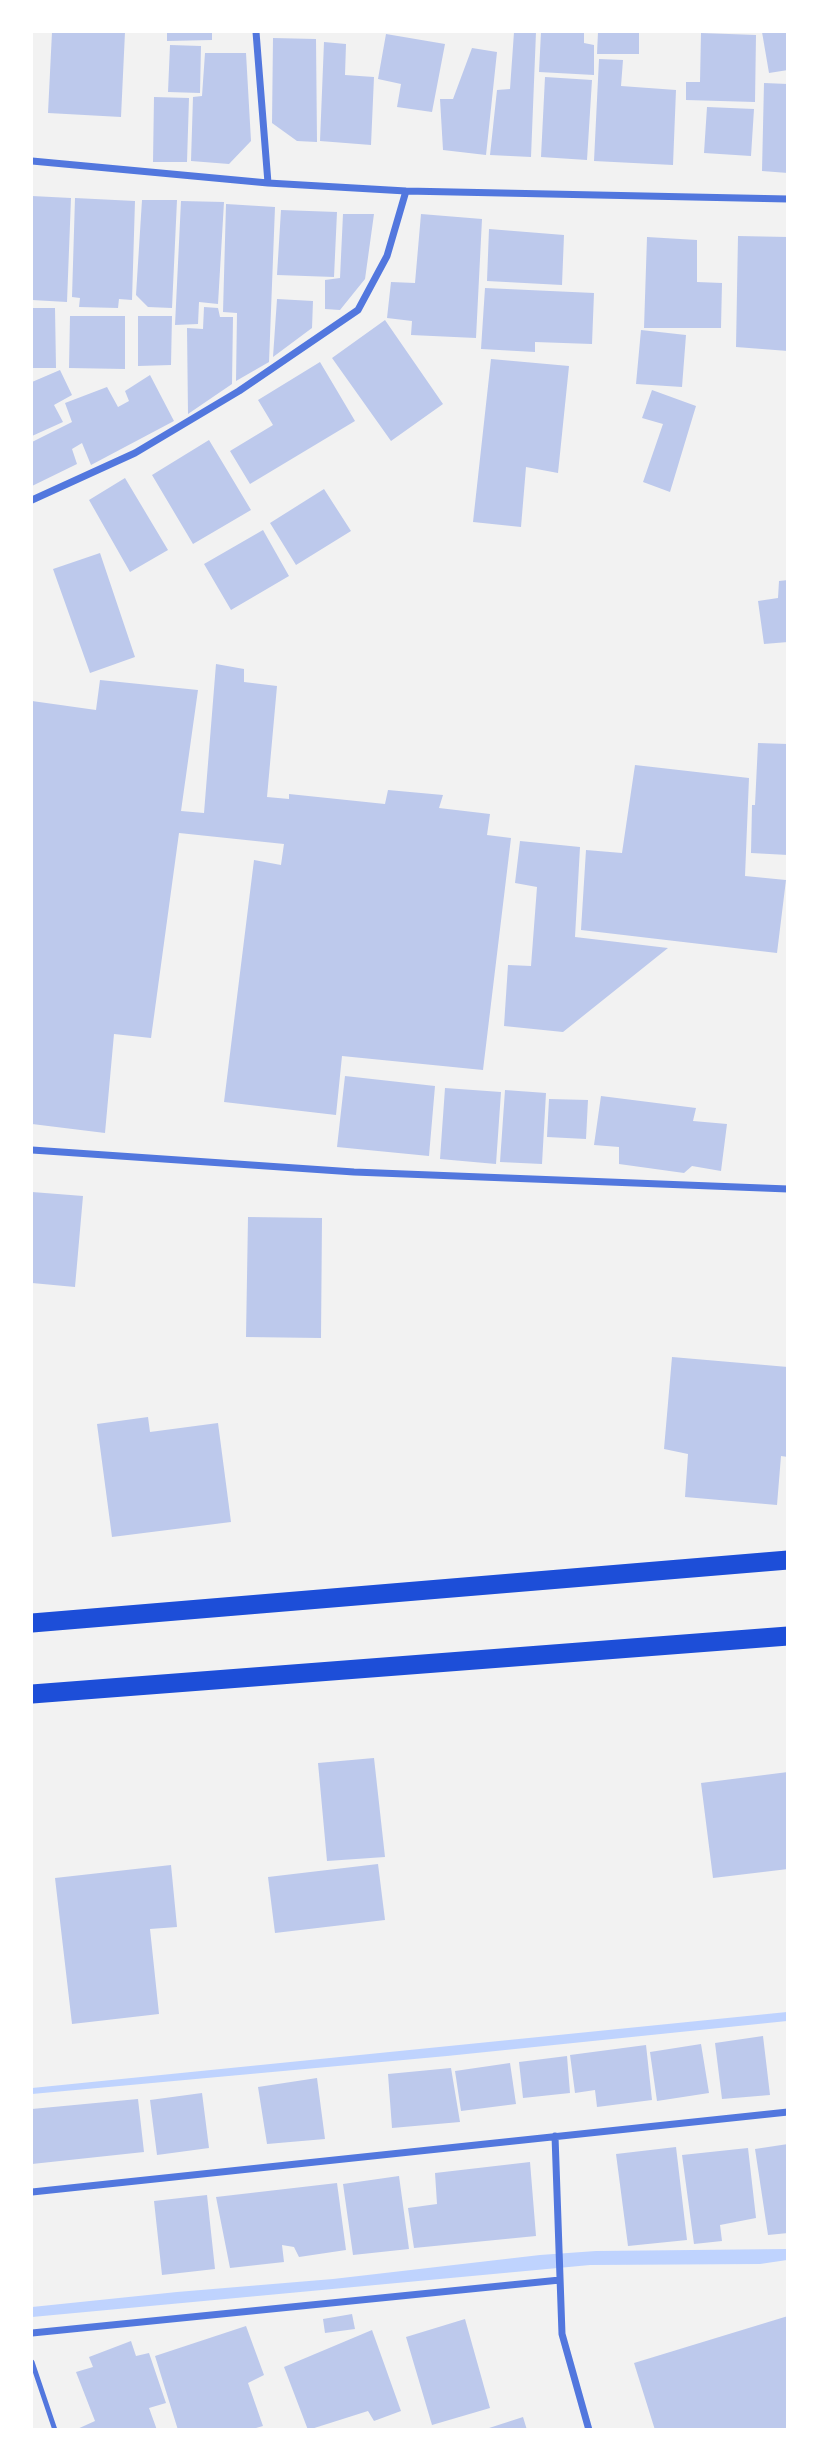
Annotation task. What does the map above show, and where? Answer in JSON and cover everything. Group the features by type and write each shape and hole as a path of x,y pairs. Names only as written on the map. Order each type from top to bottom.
{"highway":[{"path":"32,1623 788,1560"},
{"path":"32,1694 788,1636"}],"street":[{"path":"256,32 268,183"},
{"path":"32,161 268,183 406,191 788,199"},
{"path":"32,500 135,453 239,391 358,310 387,256 406,191"},
{"path":"32,1150 354,1172 788,1189"},
{"path":"32,2192 788,2112"},
{"path":"555,2136 562,2334 589,2430"},
{"path":"32,2333 560,2280"}],"lane":[{"path":"32,2362 55,2430"}],"water":[{"path":"787,2012 787,2021 447,2056 32,2094 32,2088"},
{"path":"787,2249 787,2260 760,2264 590,2265 32,2317 32,2307 333,2279 540,2255 596,2251"}],"building":[{"path":"52,32 125,32 121,117 48,113"},
{"path":"167,32 212,32 212,40 167,41"},
{"path":"514,32 536,32 531,157 490,155 497,90 510,89"},
{"path":"541,32 584,32 584,43 594,45 594,75 539,72"},
{"path":"598,32 639,32 639,54 597,54"},
{"path":"762,32 788,32 788,70 769,73"},
{"path":"701,33 756,35 755,102 686,100 686,82 700,82"},
{"path":"386,34 445,44 432,112 397,107 401,84 378,79"},
{"path":"273,38 316,39 317,142 297,141 272,123"},
{"path":"324,42 346,44 345,75 374,77 371,145 320,141"},
{"path":"170,45 201,46 200,93 168,92"},
{"path":"472,48 497,52 486,155 443,150 440,99 453,99"},
{"path":"205,53 246,53 251,141 229,164 191,161 193,97 202,96"},
{"path":"599,59 623,60 621,86 676,90 673,165 594,161"},
{"path":"545,77 592,80 587,160 541,157"},
{"path":"764,83 788,84 788,173 762,171"},
{"path":"154,97 189,98 187,162 153,162"},
{"path":"707,107 754,109 751,156 704,153"},
{"path":"32,196 71,198 67,302 32,300"},
{"path":"75,198 135,201 132,300 119,299 118,308 79,307 80,298 72,297"},
{"path":"142,200 177,200 172,308 148,307 136,295"},
{"path":"181,201 224,202 218,304 199,302 198,324 175,325"},
{"path":"226,204 275,207 269,362 236,381 237,313 223,312"},
{"path":"281,210 337,212 334,277 277,275"},
{"path":"343,214 374,214 365,279 340,310 325,309 325,280 340,278"},
{"path":"421,214 482,219 476,338 411,335 412,321 387,318 391,282 415,283"},
{"path":"489,229 564,235 562,285 487,281"},
{"path":"738,236 788,237 788,351 736,347"},
{"path":"647,237 697,240 697,282 722,283 721,328 644,328"},
{"path":"485,288 594,293 592,344 535,342 535,352 481,349"},
{"path":"277,299 313,301 312,328 273,357"},
{"path":"204,307 218,308 220,317 233,317 232,384 188,414 187,328 203,329"},
{"path":"32,308 55,308 56,368 32,368"},
{"path":"70,316 125,316 125,369 69,368"},
{"path":"138,316 172,316 171,365 138,366"},
{"path":"385,320 443,404 391,441 332,358"},
{"path":"641,330 686,335 682,387 636,384"},
{"path":"491,359 569,366 558,473 526,467 521,527 473,522"},
{"path":"320,362 355,421 250,484 230,451 273,425 258,400"},
{"path":"60,370 72,395 54,405 63,422 32,436 32,382"},
{"path":"150,375 174,421 91,465 82,443 72,449 77,464 32,486 32,442 72,422 65,403 107,387 118,407 129,401 125,391"},
{"path":"652,390 696,406 670,492 643,482 663,424 642,418"},
{"path":"209,440 251,510 193,544 152,475"},
{"path":"125,478 168,550 130,572 89,500"},
{"path":"324,489 351,531 296,565 270,523"},
{"path":"263,530 289,576 231,610 204,564"},
{"path":"100,553 135,657 90,673 53,569"},
{"path":"788,580 788,642 764,644 758,601 778,598 779,581"},
{"path":"216,664 244,669 244,682 277,686 267,797 289,799 289,794 385,804 388,790 443,795 439,808 490,814 487,835 511,838 483,1070 342,1056 336,1115 224,1102 254,860 281,865 284,844 179,833 151,1038 114,1034 105,1133 32,1124 32,701 96,710 100,680 198,690 181,811 204,813"},
{"path":"758,743 788,744 788,855 751,853"},
{"path":"635,765 749,778 745,876 786,880 777,953 581,930 586,850 622,853"},
{"path":"520,841 580,847 575,937 668,948 563,1032 504,1026 508,965 531,966 537,887 515,883"},
{"path":"345,1076 435,1086 429,1156 337,1147"},
{"path":"445,1088 501,1092 496,1164 440,1159"},
{"path":"505,1090 546,1093 542,1164 500,1162"},
{"path":"601,1096 696,1108 693,1121 727,1124 721,1171 692,1166 684,1173 619,1164 619,1147 594,1145"},
{"path":"549,1099 588,1100 586,1139 547,1137"},
{"path":"32,1192 83,1196 75,1287 32,1283"},
{"path":"248,1217 322,1218 321,1338 246,1337"},
{"path":"672,1357 788,1367 788,1457 781,1456 777,1505 685,1497 688,1454 664,1449"},
{"path":"148,1417 150,1432 218,1423 231,1522 112,1537 97,1424"},
{"path":"374,1758 385,1857 327,1861 318,1763"},
{"path":"788,1772 788,1869 713,1878 701,1783"},
{"path":"378,1864 385,1920 275,1933 268,1877"},
{"path":"171,1865 177,1927 150,1929 159,2014 72,2024 55,1878"},
{"path":"763,2036 770,2095 722,2099 715,2043"},
{"path":"701,2044 709,2093 657,2101 650,2052"},
{"path":"646,2045 652,2100 597,2107 595,2090 575,2093 570,2055"},
{"path":"567,2056 570,2093 523,2098 519,2062"},
{"path":"510,2063 516,2104 461,2111 455,2071"},
{"path":"451,2068 460,2122 392,2128 388,2074"},
{"path":"317,2078 325,2139 267,2144 258,2087"},
{"path":"202,2093 209,2148 157,2155 150,2100"},
{"path":"138,2099 144,2152 32,2164 32,2109"},
{"path":"788,2144 788,2233 768,2235 755,2149"},
{"path":"676,2147 687,2240 628,2246 616,2154"},
{"path":"748,2148 756,2218 720,2225 722,2241 694,2244 682,2155"},
{"path":"530,2162 536,2236 414,2248 408,2208 437,2204 435,2173"},
{"path":"399,2176 409,2249 353,2255 343,2184"},
{"path":"337,2183 346,2250 299,2257 294,2247 282,2245 284,2262 230,2268 216,2197"},
{"path":"207,2195 215,2269 162,2275 154,2201"},
{"path":"352,2314 355,2329 325,2333 323,2319"},
{"path":"788,2316 788,2430 655,2430 634,2363"},
{"path":"465,2319 490,2408 432,2425 406,2337"},
{"path":"246,2326 264,2375 248,2383 263,2426 249,2430 178,2430 155,2356"},
{"path":"372,2330 401,2411 374,2421 368,2411 308,2430 284,2367"},
{"path":"131,2341 136,2356 149,2353 166,2403 149,2408 157,2430 75,2430 95,2421 76,2372 93,2367 89,2357"},
{"path":"523,2417 527,2430 486,2430 486,2429"}]}
